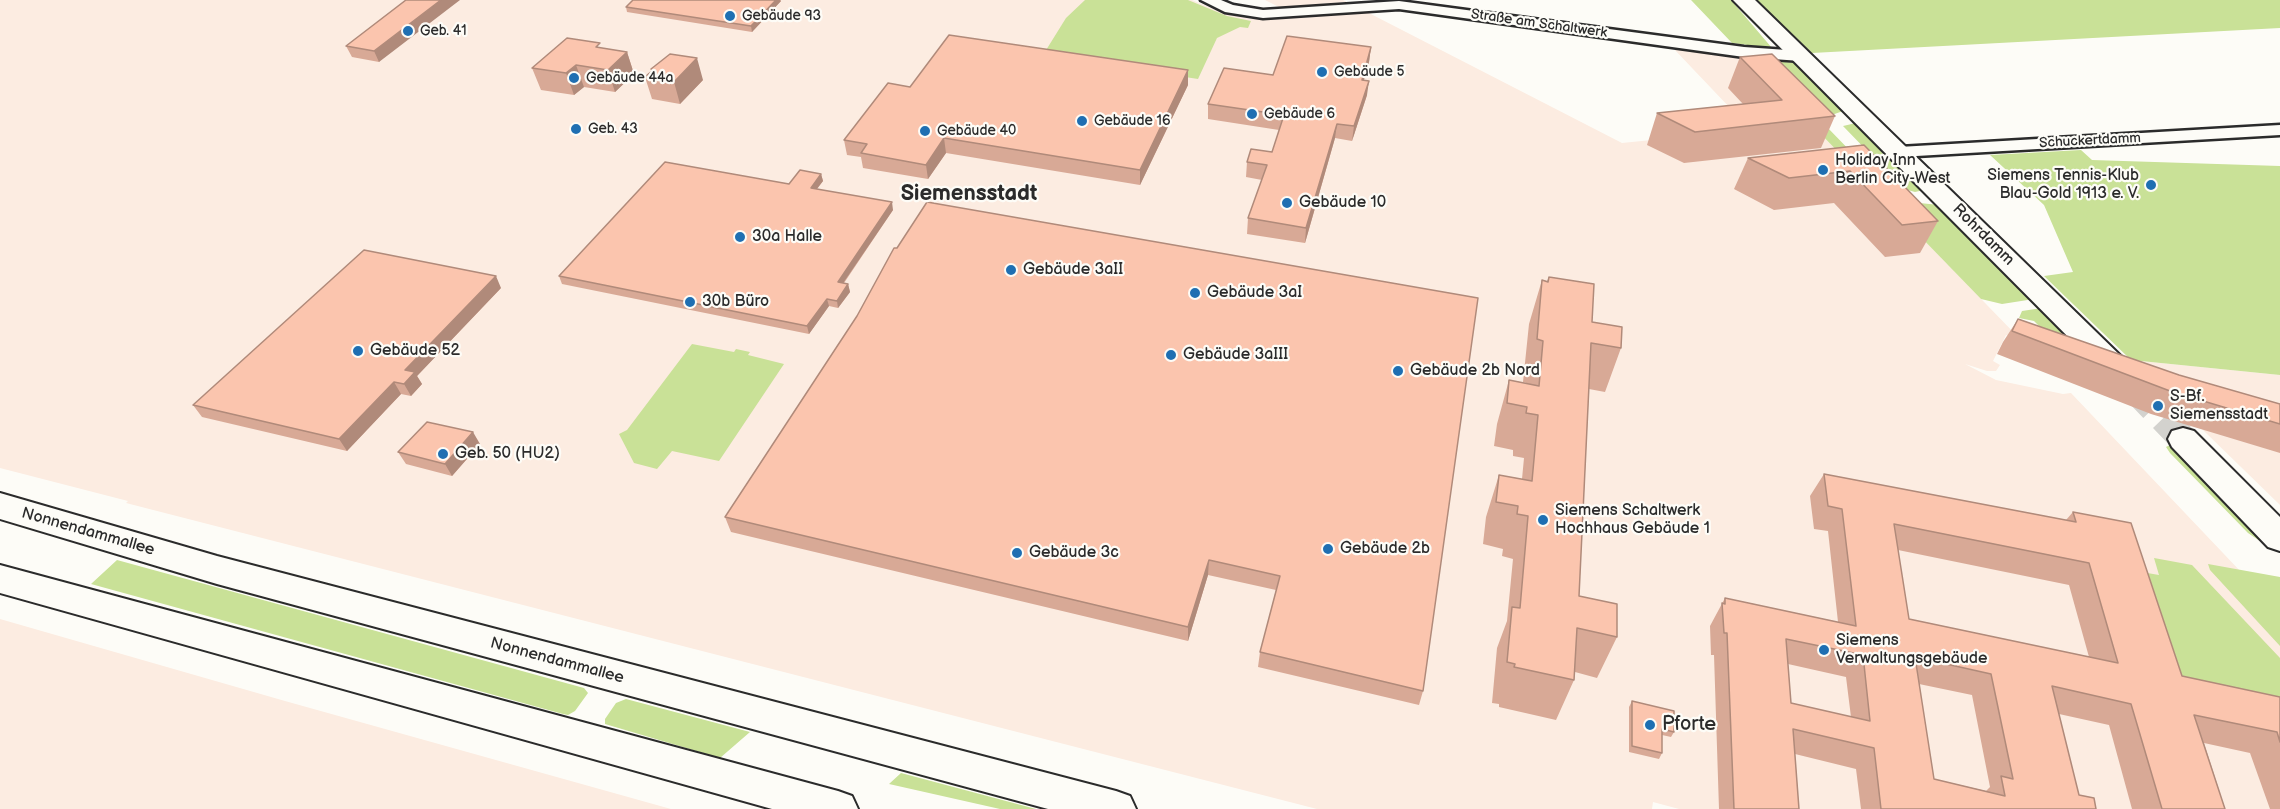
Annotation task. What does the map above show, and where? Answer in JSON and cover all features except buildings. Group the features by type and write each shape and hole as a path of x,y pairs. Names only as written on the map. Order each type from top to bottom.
{"main road":[{"name":"Rohrdamm","path":"1743,0 2118,370"},
{"path":"2183,439 2280,538"},
{"name":"Nonnendammallee","path":"0,506 216,570 1116,809"},
{"path":"0,579 838,809"}],"street":[{"name":"Straße am Schaltwerk","path":"1208,0 1230,9 1263,14 1385,5 1437,5 1743,52 1801,56"},
{"name":"Schuckertdamm","path":"1899,152 2280,130"}],"shaded area":[{"path":"0,0 1192,0 1226,14 1252,19 1303,18 1365,11 1622,143 1751,130 1673,48 1747,58 2021,340 2006,335 1993,361 2000,365 1996,371 1987,371 1965,364 1996,380 2063,394 2071,393 2280,613 2280,809 1679,809 1653,802 1652,809 1317,809 126,503 128,501 0,468"},
{"path":"1265,0 1343,0 1347,2 1279,7"},
{"path":"2131,360 2280,375 2280,505"},
{"path":"0,619 285,701 671,809 0,809"}],"green space":[{"path":"1085,0 1188,0 1227,16 1251,21 1248,28 1240,27 1217,38 1198,79 1043,55 1066,18"},
{"path":"1691,0 1731,0 1772,48 1732,43"},
{"path":"1757,0 2280,0 2280,28 1812,53"},
{"path":"1747,58 1795,63 1843,111 1829,116 1826,126 1894,196 1910,202 1939,205 2034,299 2002,304 1981,299"},
{"path":"1856,123 1924,190 1915,192 1904,189 1843,126"},
{"path":"2081,150 2092,160 2280,166 2280,375 2131,360 2044,276 2073,272 2044,205 1990,155"},
{"path":"2042,308 2098,364 2072,359 2034,321 2019,318 2022,311"},
{"path":"692,344 734,352 736,349 750,352 748,355 784,364 719,461 672,451 657,469 634,463 619,434 627,430"},
{"path":"2170,445 2176,447 2253,526 2263,543 2248,533 2170,453 2166,447"},
{"path":"2154,558 2192,565 2280,658 2280,724 2158,697 2118,568 2159,575"},
{"path":"117,560 584,688 588,693 575,711 568,715 563,714 91,584"},
{"path":"2208,564 2280,577 2280,646 2210,570"},
{"path":"626,699 750,732 720,758 605,724 605,719 616,703"},
{"path":"901,773 1036,809 1000,809 889,784"}],"tunnel":[{"path":"2134,388 2183,439"}],"place":[{"name":"Gebäude 93","path":"730,16"},
{"name":"Geb. 41","path":"408,31"},
{"name":"Gebäude 5","path":"1322,72"},
{"name":"Gebäude 44a","path":"574,78"},
{"name":"Gebäude 6","path":"1252,114"},
{"name":"Gebäude 16","path":"1082,121"},
{"name":"Geb. 43","path":"576,129"},
{"name":"Gebäude 40","path":"925,131"},
{"name":"Holiday Inn Berlin City-West","path":"1823,170"},
{"name":"Siemens Tennis-Klub Blau-Gold 1913 e. V.","path":"2151,185"},
{"name":"Gebäude 10","path":"1287,203"},
{"name":"30a Halle","path":"740,237"},
{"name":"Gebäude 3aII","path":"1011,270"},
{"name":"Gebäude 3aI","path":"1195,293"},
{"name":"30b Büro","path":"690,302"},
{"name":"Gebäude 52","path":"358,351"},
{"name":"Gebäude 3aIII","path":"1171,355"},
{"name":"Gebäude 2b Nord","path":"1398,371"},
{"name":"S-Bf. Siemensstadt","path":"2158,406"},
{"name":"Geb. 50 (HU2)","path":"443,454"},
{"name":"Siemens Schaltwerk Hochhaus Gebäude 1","path":"1543,520"},
{"name":"Gebäude 2b","path":"1328,549"},
{"name":"Gebäude 3c","path":"1017,553"},
{"name":"Siemens Verwaltungsgebäude","path":"1824,650"},
{"name":"Pforte","path":"1650,725"}],"district":[{"name":"Siemensstadt","path":"969,194"}]}
